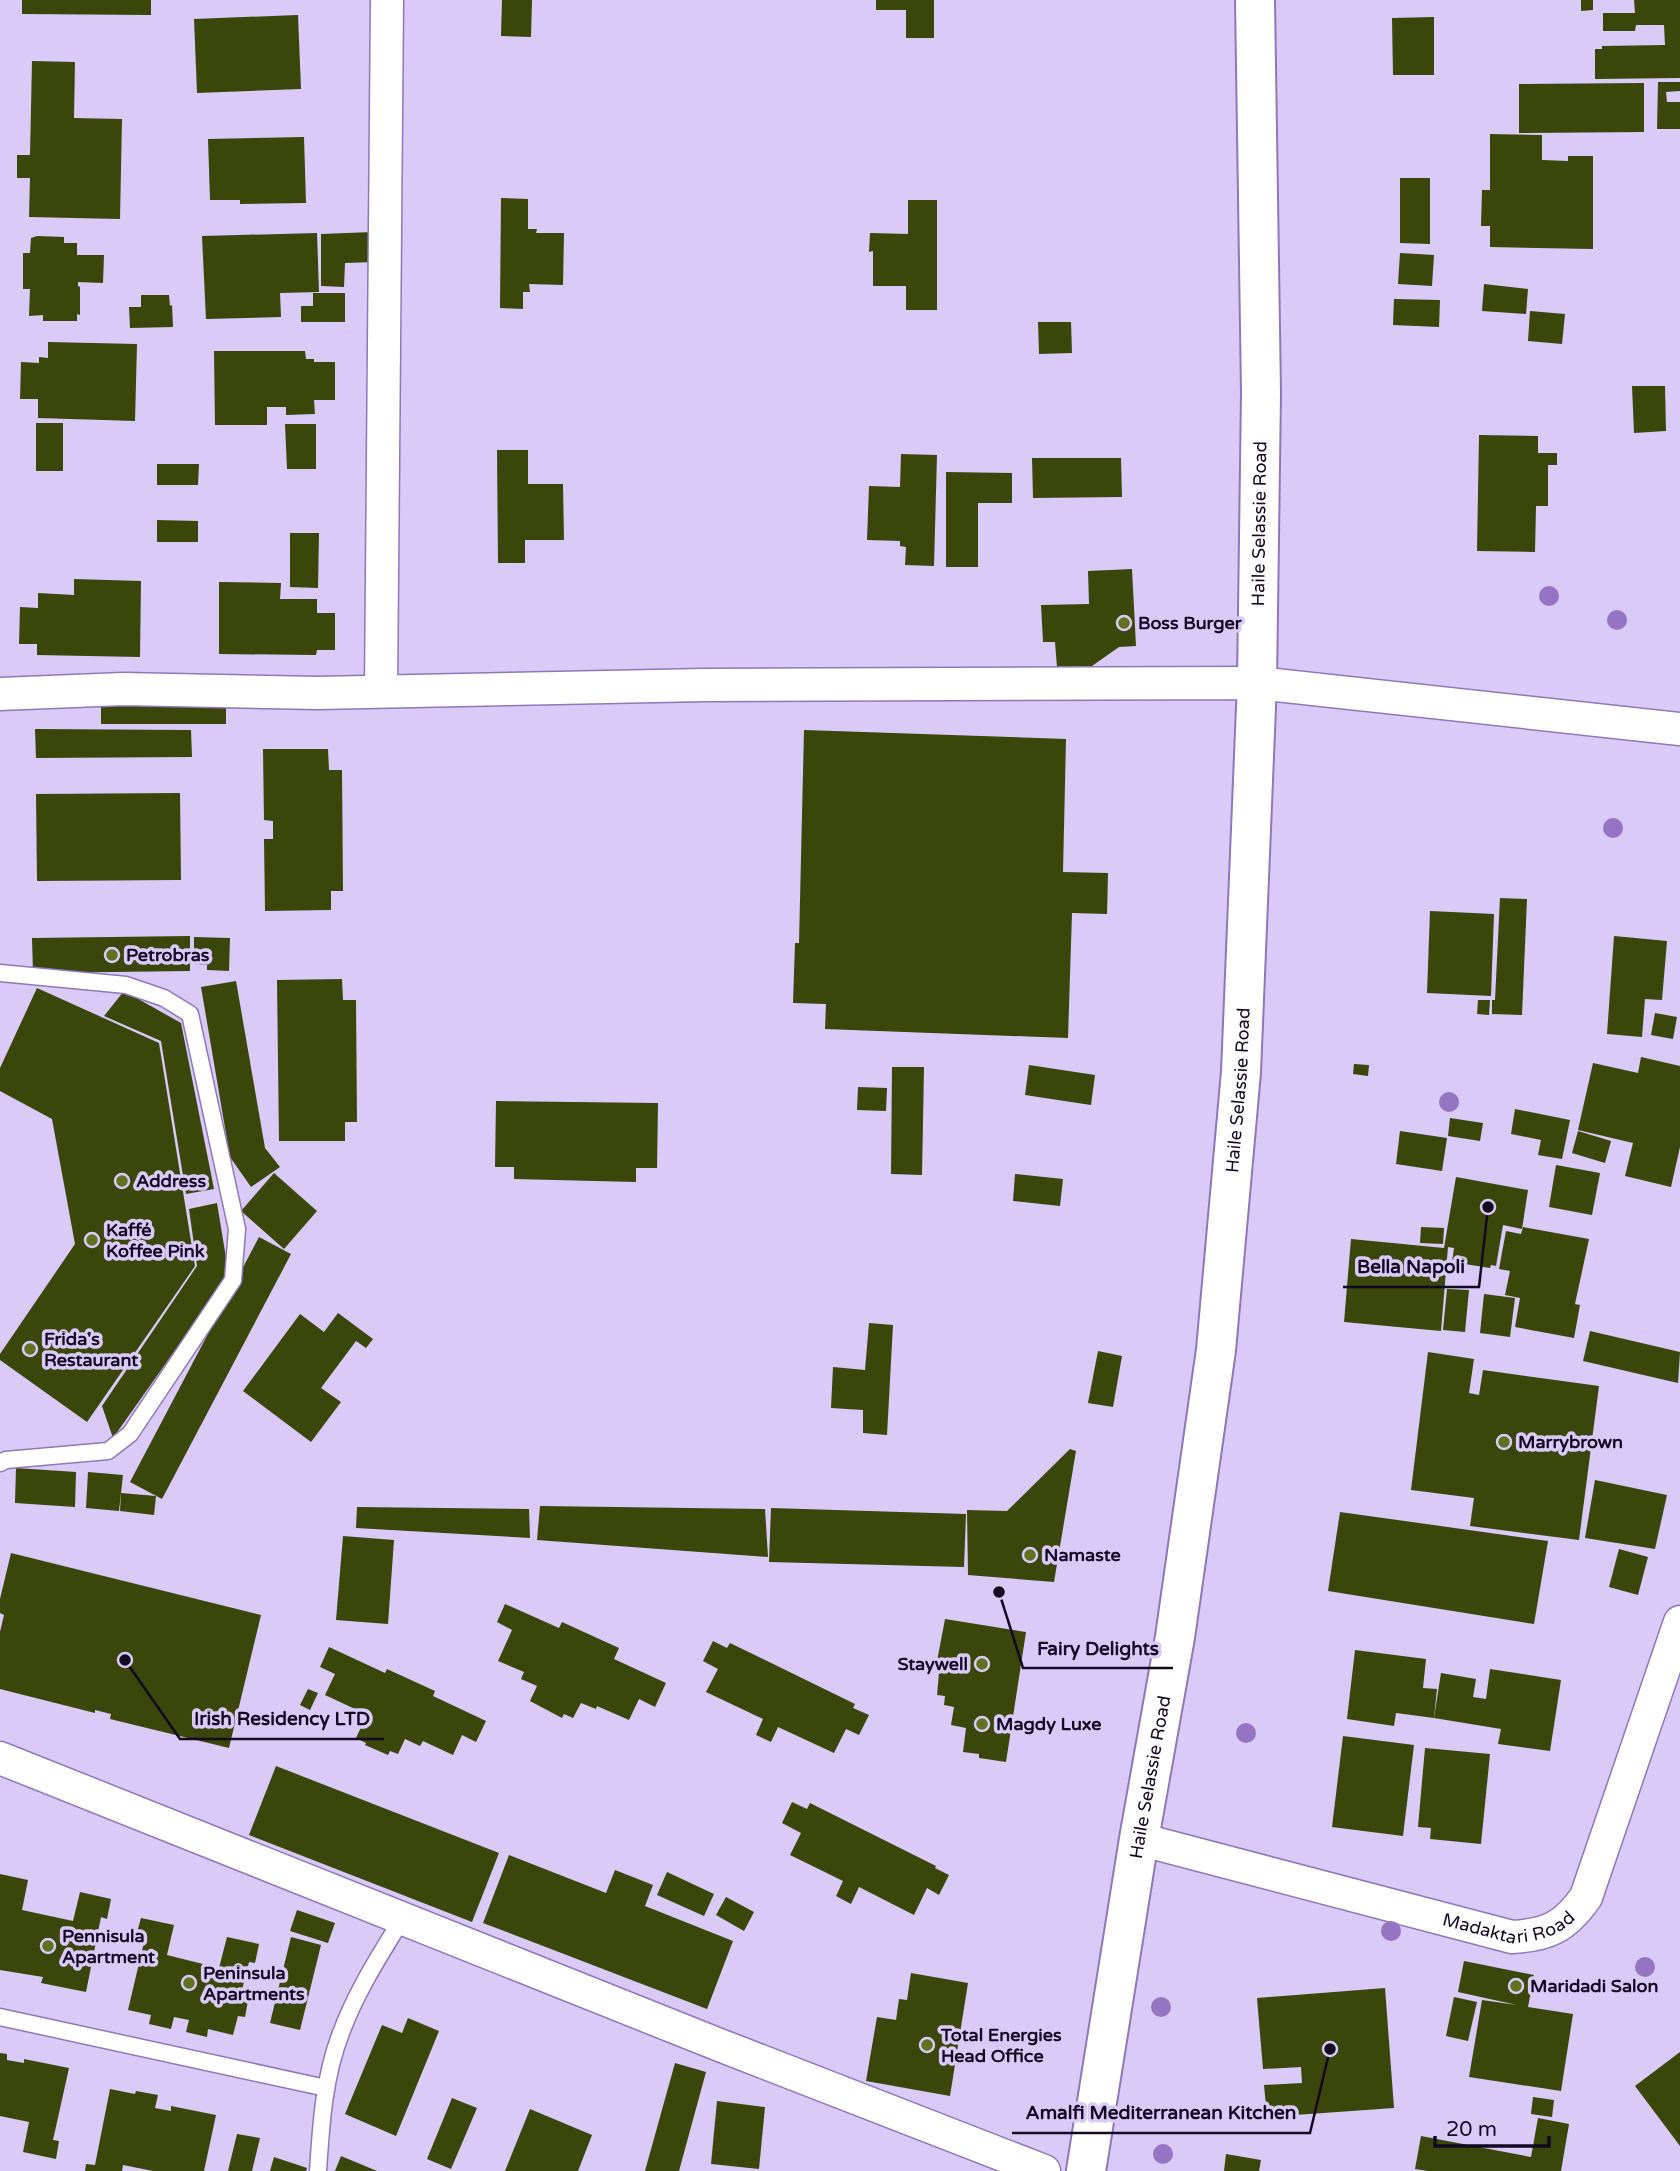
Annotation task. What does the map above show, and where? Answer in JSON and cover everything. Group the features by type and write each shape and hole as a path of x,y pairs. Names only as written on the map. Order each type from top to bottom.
{"street":[{"path":"381,691 387,0"},
{"name":"Haile Selassie Road","path":"1086,2171 1139,1839 1175,1637 1216,1350 1241,1072 1257,683 1261,393 1255,0"},
{"path":"0,694 123,689 318,693 704,685 1257,683 1680,729"},
{"name":"Madaktari Road","path":"1139,1839 1512,1937 1534,1936 1555,1928 1574,1915 1587,1897 1680,1622"},
{"path":"0,1758 1044,2171"}],"lane":[{"path":"0,973 126,985 164,998 190,1014 237,1229 233,1280 130,1434 108,1451 6,1460 0,1463"},
{"path":"318,2171 326,2088 341,2033 369,1973 402,1919"},
{"path":"0,2017 326,2088"}],"building":[{"path":"22,0 151,0 151,15 22,14"},
{"path":"502,0 532,0 531,37 501,36"},
{"path":"876,0 934,0 934,38 906,38 906,10 876,10"},
{"path":"1581,0 1593,0 1593,10 1581,11"},
{"path":"1634,0 1680,0 1680,78 1595,79 1595,49 1602,49 1602,46 1665,45 1664,25 1636,25 1635,31 1603,31 1603,13 1635,13"},
{"path":"298,15 301,89 197,93 194,19"},
{"path":"1434,17 1434,75 1393,75 1392,18"},
{"path":"32,61 75,62 74,118 122,119 120,219 29,217 30,178 17,178 17,155 30,155"},
{"path":"1658,82 1680,82 1680,91 1666,92 1667,102 1680,102 1680,129 1657,129"},
{"path":"1644,83 1644,132 1519,133 1519,84"},
{"path":"1490,134 1542,135 1542,160 1568,161 1568,156 1593,156 1593,249 1490,247 1490,226 1481,226 1482,190 1490,190"},
{"path":"304,137 306,203 240,204 240,200 210,200 208,139"},
{"path":"1400,178 1430,178 1430,244 1400,243"},
{"path":"501,198 528,199 528,229 537,229 536,233 564,233 563,285 529,284 530,292 523,292 523,309 500,308"},
{"path":"908,200 937,200 937,310 906,310 906,286 873,286 870,233 908,234"},
{"path":"373,232 374,262 345,263 344,287 321,286 321,234"},
{"path":"317,233 319,292 280,293 281,317 206,319 202,236"},
{"path":"64,237 64,243 77,243 77,255 104,255 103,283 78,282 80,315 77,314 77,321 43,321 43,315 29,316 30,289 23,289 23,253 30,253 31,238"},
{"path":"1400,253 1434,255 1432,286 1398,284"},
{"path":"1484,284 1528,289 1526,314 1482,311"},
{"path":"313,293 345,293 345,322 301,322 301,306 313,306"},
{"path":"141,295 169,295 173,327 130,328 129,307 141,307"},
{"path":"1394,299 1440,300 1439,327 1393,325"},
{"path":"1530,311 1565,314 1562,344 1528,341"},
{"path":"1038,322 1071,322 1072,353 1039,354"},
{"path":"48,342 137,344 135,421 38,418 38,399 20,399 21,362 39,363 39,357 48,358"},
{"path":"214,351 305,351 306,359 314,359 314,362 335,362 335,400 314,400 315,414 286,415 286,407 267,407 267,425 215,425"},
{"path":"1632,386 1665,386 1666,431 1634,433"},
{"path":"36,423 63,423 63,471 36,471"},
{"path":"285,424 316,424 316,469 287,469"},
{"path":"1479,435 1538,436 1538,453 1557,453 1557,465 1548,465 1548,506 1536,506 1535,552 1477,551"},
{"path":"497,450 528,450 528,484 563,484 564,540 525,540 525,563 498,563"},
{"path":"901,454 937,455 934,566 905,565 906,547 900,546 900,541 867,540 869,486 900,487"},
{"path":"1032,458 1121,458 1122,497 1033,498"},
{"path":"157,464 199,464 198,485 157,485"},
{"path":"946,472 1012,473 1012,503 978,503 978,567 946,567"},
{"path":"157,520 198,521 198,542 157,542"},
{"path":"290,533 319,533 318,588 290,587"},
{"path":"1132,569 1136,646 1119,647 1092,666 1057,667 1055,642 1043,642 1041,605 1089,604 1088,571"},
{"path":"74,579 141,581 140,657 37,655 37,644 19,644 20,607 38,608 38,593 74,595"},
{"path":"219,582 281,583 280,599 317,599 317,613 335,613 335,650 317,650 316,655 219,654"},
{"path":"101,696 226,696 226,724 101,724"},
{"path":"35,729 191,730 192,757 36,758"},
{"path":"804,730 1066,739 1063,872 1108,873 1107,914 1072,913 1068,1038 825,1029 826,1004 793,1003 795,943 799,943"},
{"path":"263,749 328,749 329,770 342,770 343,891 331,891 331,910 265,911 264,839 273,839 273,821 264,820"},
{"path":"180,793 181,880 37,881 36,794"},
{"path":"1500,898 1527,899 1522,1015 1492,1014"},
{"path":"1430,911 1494,914 1491,996 1427,993"},
{"name":"Petrobras","path":"190,936 190,971 33,973 32,938"},
{"path":"1614,936 1667,941 1662,1000 1645,999 1642,1037 1607,1034"},
{"path":"194,937 230,938 229,971 207,970 207,965 194,964"},
{"path":"342,979 343,1000 356,1000 357,1122 345,1122 345,1141 279,1141 277,980"},
{"path":"236,981 265,1148 280,1167 251,1187 230,1157 201,987"},
{"name":"Address","path":"37,988 159,1043 195,1266 87,1422 0,1360 0,1354 75,1244 52,1119 0,1091 0,1068"},
{"path":"124,991 181,1023 214,1189 186,1194 161,1041 104,1016"},
{"path":"1478,1000 1490,1000 1489,1015 1477,1014"},
{"path":"1655,1013 1677,1017 1673,1039 1651,1035"},
{"path":"1641,1057 1680,1066 1680,1147 1671,1187 1625,1176 1633,1143 1578,1130 1593,1063 1638,1073"},
{"path":"1354,1064 1369,1065 1368,1076 1353,1074"},
{"path":"1029,1065 1095,1075 1091,1105 1025,1095"},
{"path":"892,1067 924,1067 922,1175 891,1174"},
{"path":"858,1087 887,1088 886,1111 857,1110"},
{"path":"496,1101 658,1103 657,1168 636,1168 636,1182 514,1179 514,1167 495,1167"},
{"path":"1515,1109 1570,1120 1562,1159 1538,1155 1541,1140 1511,1134"},
{"path":"1450,1118 1483,1123 1480,1141 1448,1136"},
{"path":"1400,1131 1447,1138 1442,1171 1396,1164"},
{"path":"1578,1131 1611,1141 1605,1163 1572,1153"},
{"path":"1556,1165 1600,1173 1592,1215 1549,1207"},
{"path":"274,1173 317,1211 284,1249 241,1211"},
{"path":"1015,1174 1063,1179 1060,1206 1013,1201"},
{"path":"1456,1177 1528,1190 1522,1229 1503,1225 1496,1266 1491,1265 1490,1268 1452,1262 1454,1248 1448,1247 1441,1331 1344,1322 1351,1239 1444,1248"},
{"path":"217,1203 227,1264 224,1281 113,1438 102,1406 197,1266 189,1209"},
{"path":"1421,1227 1444,1228 1443,1244 1420,1243"},
{"path":"1523,1227 1589,1239 1575,1304 1580,1305 1574,1338 1515,1327 1520,1298 1505,1295 1510,1271 1499,1269 1506,1231 1521,1234"},
{"path":"259,1237 291,1254 162,1499 130,1482"},
{"path":"1447,1289 1469,1290 1465,1332 1443,1330"},
{"path":"1484,1294 1515,1298 1510,1337 1480,1333"},
{"path":"338,1313 373,1339 366,1348 356,1341 321,1388 341,1402 311,1442 243,1391 300,1314 324,1332"},
{"path":"869,1323 893,1325 887,1435 863,1433 863,1410 831,1408 833,1367 865,1370"},
{"path":"1590,1331 1680,1352 1678,1383 1583,1361"},
{"path":"1098,1351 1122,1356 1113,1407 1088,1403"},
{"name":"Marrybrown","path":"1428,1352 1474,1359 1469,1393 1479,1395 1483,1370 1599,1386 1579,1540 1470,1526 1474,1498 1411,1490"},
{"path":"1070,1449 1076,1451 1054,1582 968,1575 967,1510 1007,1511"},
{"path":"16,1468 76,1472 75,1507 15,1503"},
{"path":"88,1472 123,1475 119,1511 86,1508"},
{"path":"1595,1480 1667,1495 1655,1549 1585,1538"},
{"path":"121,1493 156,1496 154,1515 120,1511"},
{"path":"540,1506 765,1509 768,1557 537,1540"},
{"path":"357,1507 529,1509 530,1538 356,1528"},
{"path":"771,1508 966,1514 964,1567 769,1562"},
{"path":"1340,1512 1548,1541 1534,1624 1328,1591"},
{"path":"343,1536 394,1540 388,1624 336,1620"},
{"path":"1619,1549 1648,1557 1638,1595 1609,1587"},
{"path":"11,1553 261,1615 229,1748 110,1719 111,1714 95,1710 95,1713 0,1689 0,1632 4,1615 0,1613 0,1599"},
{"path":"505,1604 559,1628 562,1622 619,1648 614,1659 666,1683 655,1707 639,1699 629,1720 597,1706 596,1709 581,1703 573,1718 564,1714 562,1718 530,1701 537,1686 521,1679 524,1672 498,1661 512,1630 497,1622"},
{"path":"945,1619 1026,1632 1006,1762 979,1758 979,1754 963,1752 966,1728 951,1725 954,1707 944,1705 945,1696 937,1695 939,1673 935,1672"},
{"path":"713,1641 727,1648 730,1643 855,1704 853,1708 869,1715 859,1735 846,1729 834,1753 778,1727 771,1742 756,1735 763,1719 706,1692 718,1669 703,1661"},
{"path":"329,1647 385,1673 387,1669 435,1691 433,1696 486,1721 476,1742 462,1735 453,1755 423,1741 420,1746 405,1739 398,1754 390,1751 388,1755 365,1745 366,1743 356,1738 363,1723 347,1715 355,1709 325,1695 335,1674 320,1667"},
{"path":"1355,1650 1426,1659 1423,1688 1437,1689 1434,1718 1396,1713 1394,1726 1347,1719"},
{"path":"1490,1669 1561,1680 1550,1751 1498,1744 1501,1729 1434,1718 1441,1673 1476,1679 1473,1697 1486,1699"},
{"path":"308,1689 318,1693 310,1710 300,1705"},
{"path":"1343,1736 1414,1745 1403,1836 1332,1827"},
{"path":"1425,1748 1490,1754 1481,1844 1430,1839 1431,1828 1418,1827"},
{"path":"276,1766 499,1853 472,1922 249,1835"},
{"path":"792,1802 807,1809 810,1803 936,1866 935,1868 949,1875 939,1895 927,1888 914,1915 859,1887 851,1904 836,1896 843,1881 790,1855 801,1833 782,1823"},
{"path":"509,1855 606,1893 615,1870 653,1885 645,1906 733,1941 707,2009 483,1923"},
{"path":"667,1872 714,1894 704,1916 657,1895"},
{"name":"Pennisula Apartment","path":"0,1874 28,1880 22,1910 73,1921 80,1892 111,1899 107,1919 101,1917 86,1992 41,1983 43,1977 0,1970"},
{"path":"726,1897 754,1912 744,1931 716,1915"},
{"path":"297,1910 335,1923 328,1943 290,1931"},
{"name":"Peninsula Apartments","path":"141,1918 174,1925 167,1955 219,1968 227,1937 259,1944 255,1963 249,1962 240,1998 248,2001 245,2017 238,2016 233,2035 208,2029 207,2037 186,2032 189,2020 174,2017 171,2029 149,2024 151,2015 128,2010 145,1938 136,1936"},
{"path":"291,1937 321,1945 300,2030 270,2023"},
{"path":"1464,1961 1534,1975 1528,2007 1573,2014 1561,2091 1469,2077 1482,2000 1517,2005 1458,1992"},
{"path":"911,1973 968,1983 950,2096 866,2081 877,2017 896,2020 899,1999 907,2000"},
{"path":"1385,1988 1394,2108 1267,2117 1264,2085 1302,2083 1301,2067 1263,2069 1257,1998"},
{"path":"1454,1997 1477,2002 1468,2041 1446,2036"},
{"path":"408,2018 439,2031 396,2136 345,2114 382,2025 402,2033"},
{"path":"1680,2052 1680,2146 1635,2086"},
{"path":"0,2053 7,2054 7,2060 24,2063 24,2059 69,2068 53,2140 59,2141 56,2159 23,2152 29,2122 0,2116"},
{"path":"675,2063 706,2072 679,2171 645,2171"},
{"path":"110,2089 158,2095 155,2108 171,2111 171,2106 216,2115 204,2171 153,2171 123,2165 122,2171 85,2171 86,2164 95,2165"},
{"path":"1533,2097 1554,2100 1552,2117 1531,2114"},
{"path":"452,2098 477,2108 451,2169 427,2159"},
{"path":"717,2101 765,2107 759,2169 711,2164"},
{"path":"530,2109 592,2135 578,2171 505,2171"},
{"path":"1538,2118 1569,2124 1561,2171 1415,2169 1421,2136 1531,2157"},
{"path":"237,2134 260,2138 252,2171 228,2171"},
{"path":"1226,2154 1261,2160 1259,2171 1224,2171"},
{"path":"341,2156 377,2171 335,2171"},
{"path":"274,2157 307,2168 306,2171 270,2171"}],"place":[{"name":"Boss Burger","path":"1124,623"},
{"name":"Petrobras","path":"112,955"},
{"name":"Address","path":"122,1181"},
{"name":"Bella Napoli","path":"1488,1207"},
{"name":"Kaffé Koffee Pink","path":"92,1240"},
{"name":"Frida's Restaurant","path":"30,1349"},
{"name":"Marrybrown","path":"1504,1442"},
{"name":"Namaste","path":"1030,1555"},
{"name":"Fairy Delights","path":"999,1592"},
{"name":"Irish Residency LTD","path":"125,1660"},
{"name":"Staywell","path":"982,1664"},
{"name":"Magdy Luxe","path":"982,1724"},
{"name":"Pennisula Apartment","path":"48,1946"},
{"name":"Peninsula Apartments","path":"189,1983"},
{"name":"Maridadi Salon","path":"1516,1986"},
{"name":"Total Energies Head Office","path":"927,2045"},
{"name":"Amalfi Mediterranean Kitchen","path":"1330,2049"}]}
